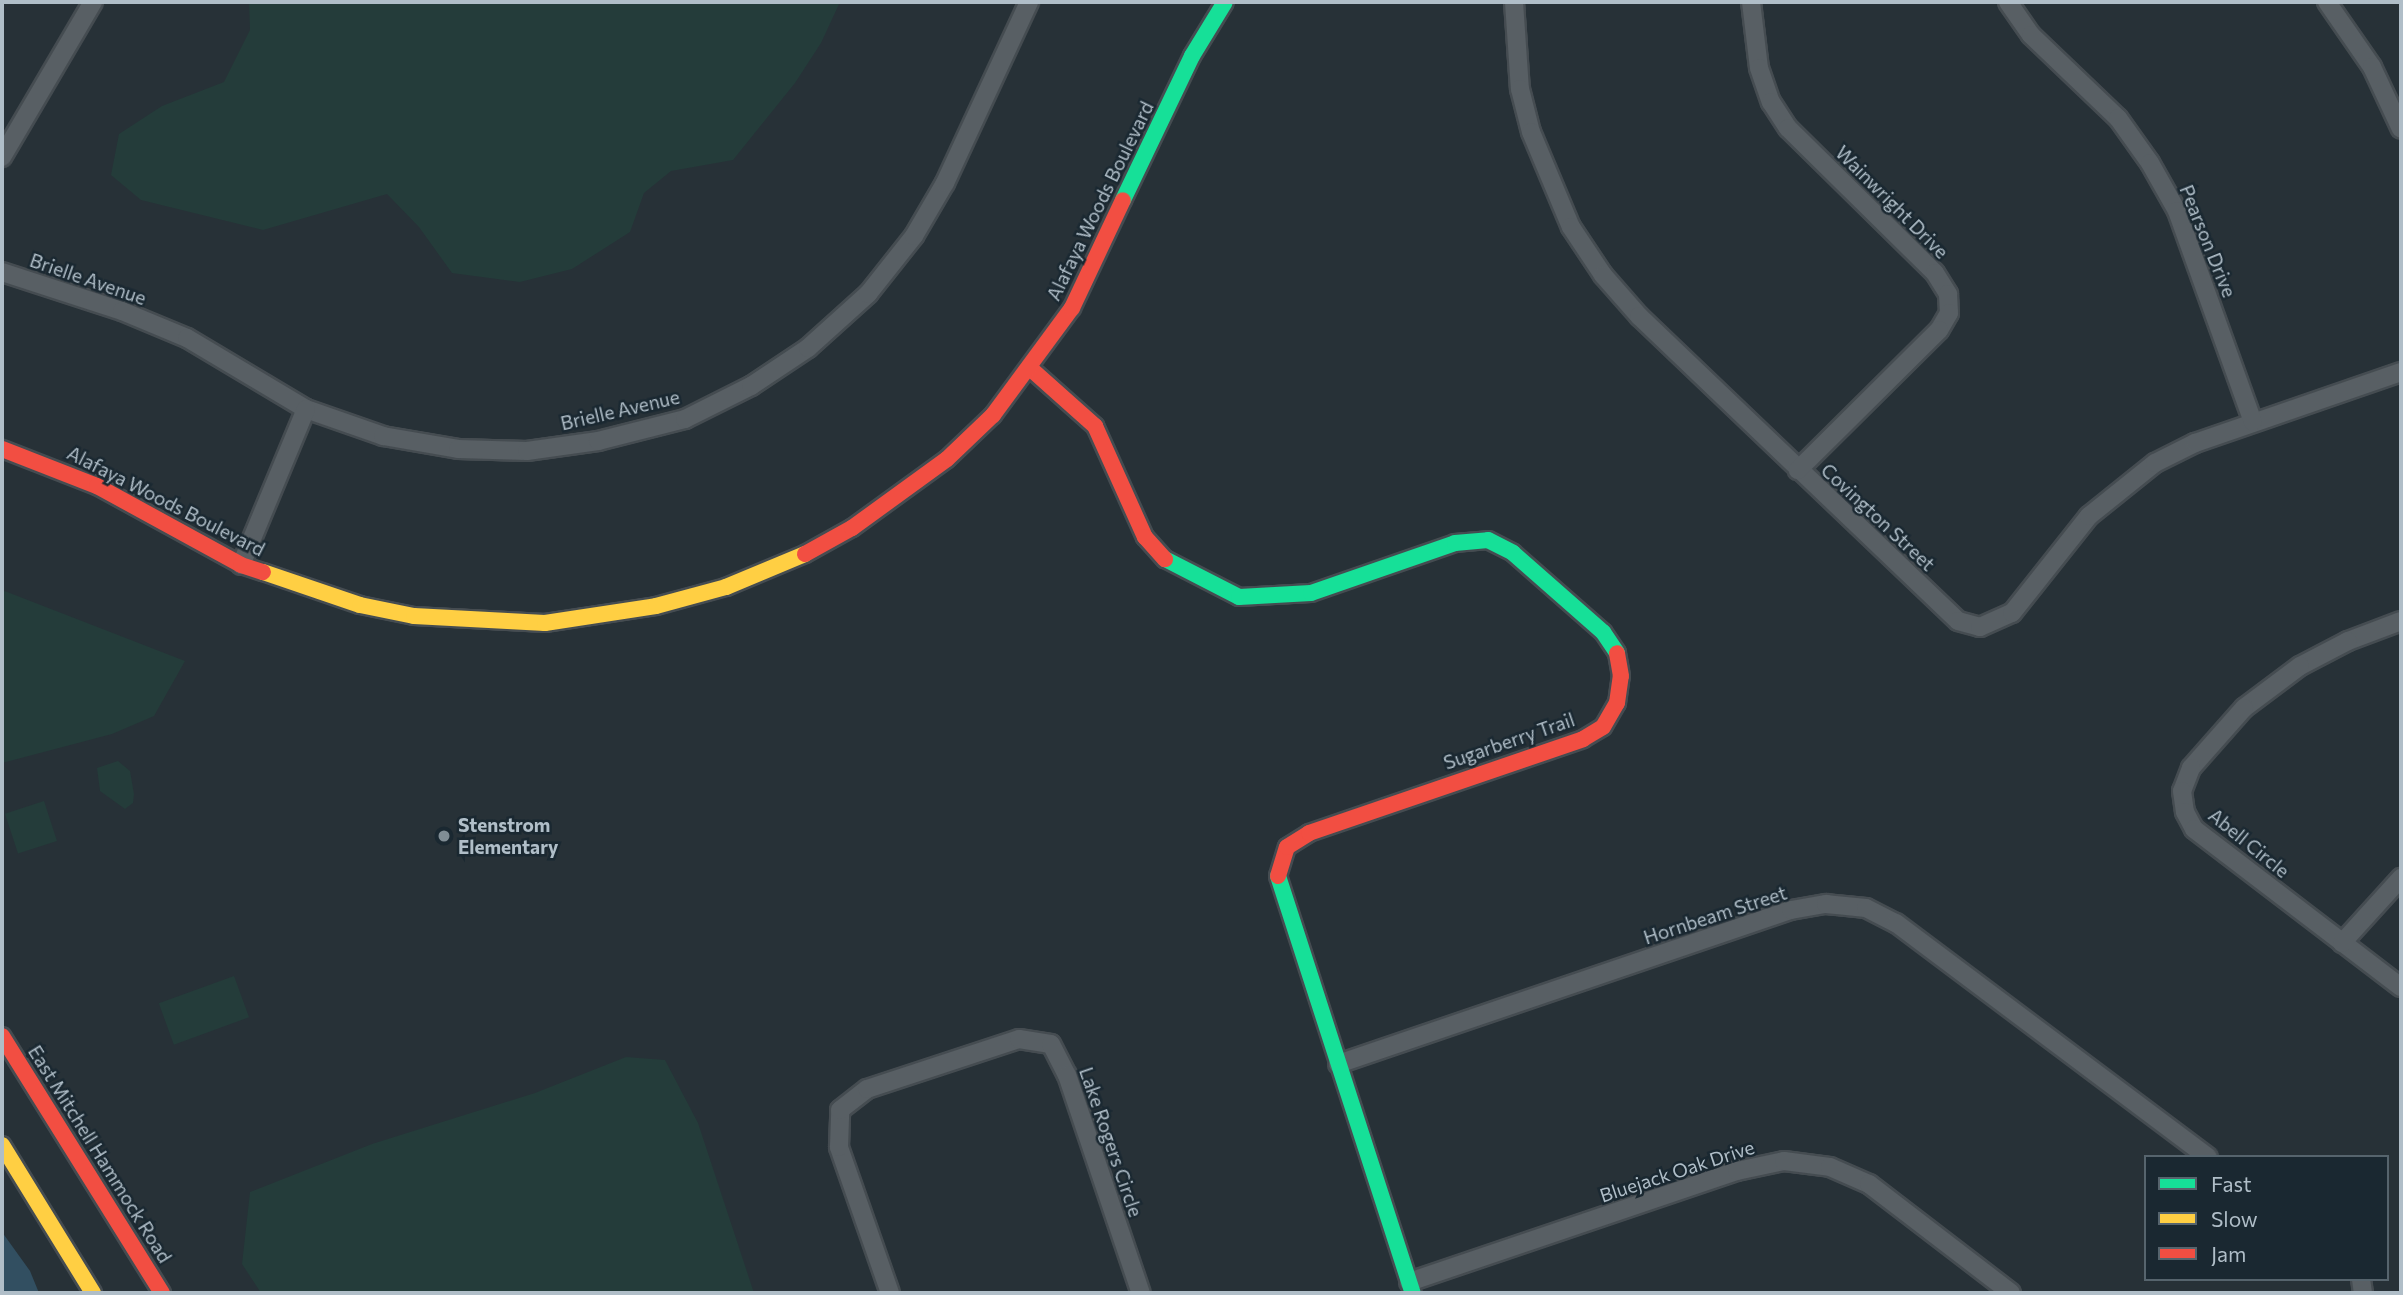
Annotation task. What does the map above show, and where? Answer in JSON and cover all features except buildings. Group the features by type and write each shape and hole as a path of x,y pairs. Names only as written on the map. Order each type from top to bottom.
{"street":[{"path":"2,156 93,2"},
{"name":"Brielle Avenue","path":"2,272 122,311 187,338 306,409 383,436 458,449 527,451 598,441 685,419 751,386 808,348 868,294 914,236 946,184 1029,2"},
{"name":"Alafaya Woods Boulevard","path":"2,449 97,486 241,565 360,605 414,616 545,623 656,606 738,582 801,556 852,528 947,459 1031,369 1072,308 1110,237 1192,55 1225,2"},
{"name":"Covington Street","path":"1514,2 1520,89 1548,180 1571,227 1603,275 1639,316 1958,621 1980,628 2011,613 2089,516 2123,485 2195,443 2401,372"},
{"name":"Wainwright Drive","path":"1751,2 1759,68 1771,102 1788,128 1935,273 1948,294 1949,313 1939,330 1798,470"},
{"name":"Pearson Drive","path":"2008,2 2031,35 2118,118 2150,163 2177,211 2253,422"},
{"path":"2327,2 2372,67 2401,129"},
{"name":"Sugarberry Trail","path":"1031,369 1095,426 1144,537 1168,562 1209,585 1238,597 1311,593 1455,544 1489,540 1513,553 1543,579 1603,632 1617,652 1621,676 1617,704 1603,727 1593,733 1309,833 1287,847 1279,865 1278,885 1411,1288"},
{"path":"241,565 306,409"},
{"name":"Abell Circle","path":"2401,621 2348,641 2300,666 2244,708 2191,768 2182,791 2185,812 2194,829 2401,987"},
{"path":"2342,943 2401,878"},
{"name":"Hornbeam Street","path":"1338,1064 1791,910 1826,905 1866,908 1896,923 2205,1155"},
{"name":"East Mitchell Hammock Road","path":"2,1036 162,1293"},
{"name":"Lake Rogers Circle","path":"890,1293 839,1147 840,1110 867,1089 1019,1039 1051,1044 1067,1075 1141,1293"},
{"path":"2,1145 93,1293"},
{"name":"Bluejack Oak Drive","path":"1411,1288 1737,1171 1784,1161 1830,1167 1869,1185 2011,1293"}],"green space":[{"path":"249,2 840,2 821,43 795,83 733,160 671,171 644,193 630,232 572,269 520,282 452,273 419,227 387,194 263,230 141,200 111,175 119,134 162,106 224,82 250,30"},
{"path":"2,590 185,661 154,716 112,734 2,763"},
{"path":"118,761 130,771 134,794 133,803 125,809 100,791 97,768"},
{"path":"44,801 57,841 18,854 5,814"},
{"path":"234,976 249,1017 174,1045 159,1003"},
{"path":"626,1057 665,1060 698,1123 754,1293 261,1293 242,1264 250,1192 372,1144 535,1093"}],"water":[{"path":"2,1232 30,1271 39,1293 2,1293"}],"traffic: fast":[{"path":"1123,200 1192,56 1225,2"},
{"path":"1165,559 1239,597 1311,593 1455,543 1488,540 1513,553 1603,632 1617,653"},
{"path":"1278,876 1413,1293"}],"traffic: slow":[{"path":"263,572 360,605 414,616 545,623 656,606 726,587 805,554"},
{"path":"2,1145 93,1293"}],"traffic: jam":[{"path":"805,554 852,528 947,459 993,415 1072,308 1123,200"},
{"path":"1031,369 1095,426 1145,537 1165,559"},
{"path":"2,449 97,486 241,565 263,572"},
{"path":"1278,876 1287,847 1309,833 1583,739 1603,727 1617,703 1621,676 1617,653"},
{"path":"2,1036 162,1293"}],"place":[{"name":"Stenstrom Elementary","path":"444,836"}]}
